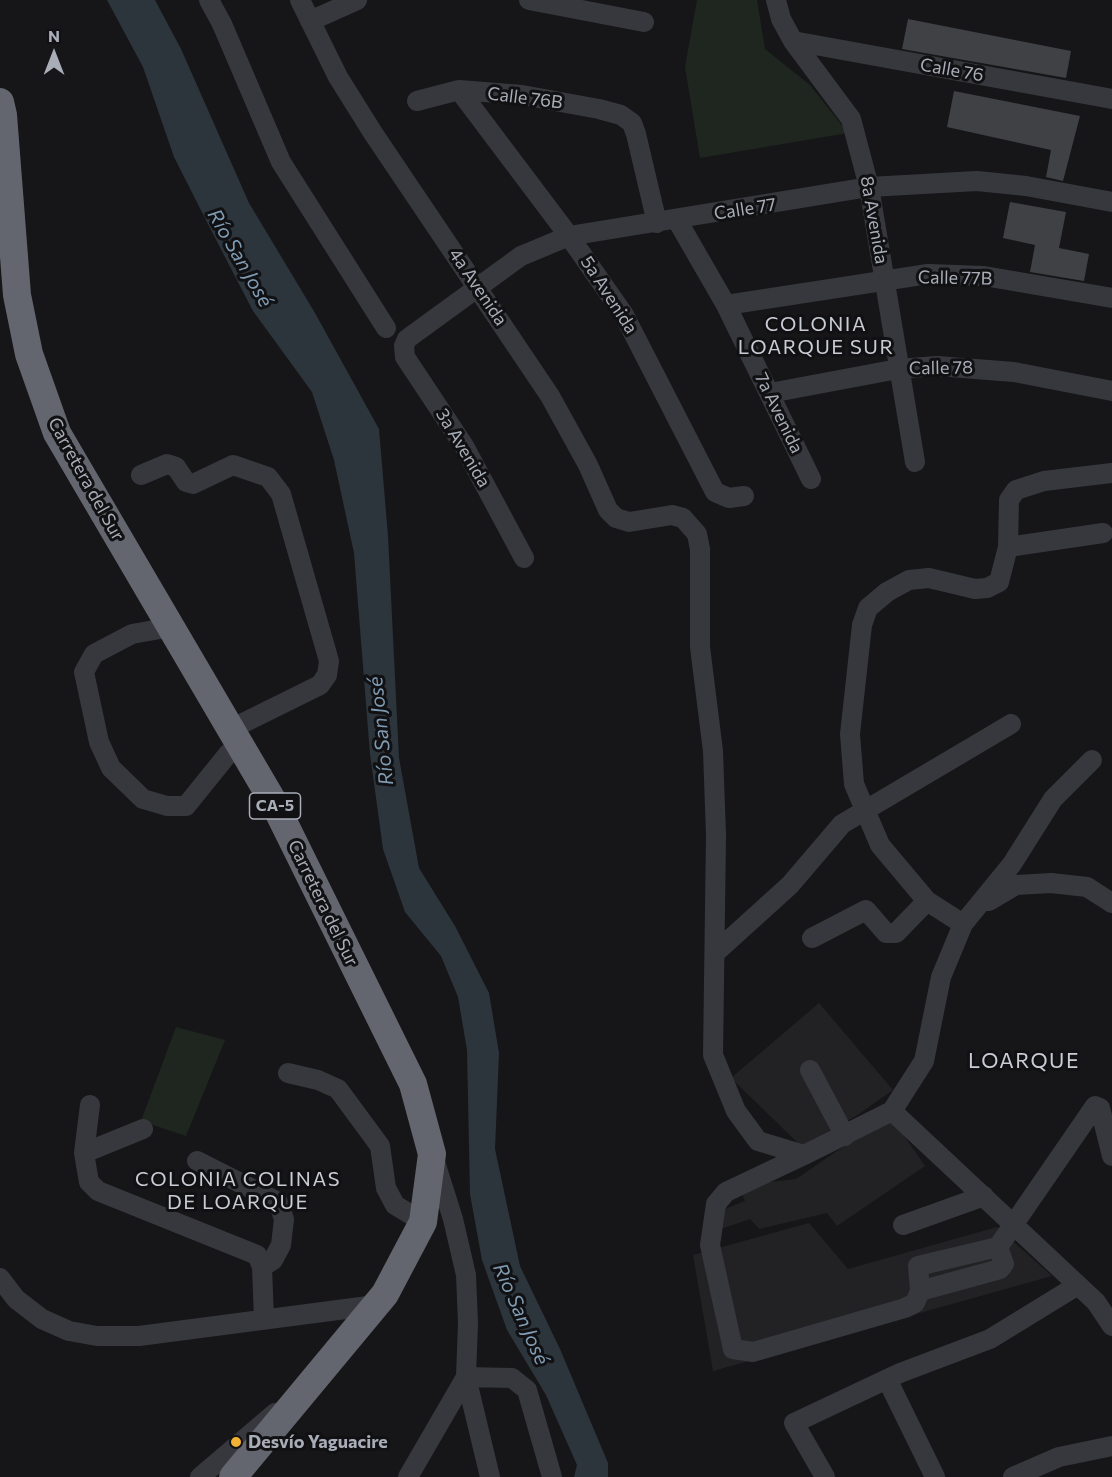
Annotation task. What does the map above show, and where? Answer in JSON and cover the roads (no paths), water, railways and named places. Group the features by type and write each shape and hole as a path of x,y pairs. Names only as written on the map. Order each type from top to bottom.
{"highway":[{"name":"Carretera del Sur","path":"0,102 3,115 17,295 29,354 57,433 274,804 413,1084 432,1154 423,1222 385,1294 233,1477"}],"street":[{"path":"209,0 222,24 281,162 386,328"},
{"name":"4a Avenida","path":"300,0 338,76 373,133 550,396 588,465 608,510 616,518 629,522 672,515 682,518 697,534 700,549 700,647 713,751 716,825 716,952"},
{"path":"310,21 357,0"},
{"path":"529,0 644,22"},
{"name":"8a Avenida","path":"776,0 781,19 793,41 851,119 869,187 915,462"},
{"name":"Calle 76","path":"793,41 1112,99"},
{"name":"Calle 76B","path":"417,101 459,90 522,95 599,109 621,116 632,123"},
{"name":"5a Avenida","path":"459,90 569,236 624,315 716,492 729,498 744,496"},
{"name":"7a Avenida","path":"632,123 667,221 726,305 811,479"},
{"name":"Calle 77","path":"407,339 521,256 569,236 869,187 977,181 1026,186 1112,202"},
{"name":"Calle 77B","path":"726,305 928,274 984,276 1112,298"},
{"name":"3a Avenida","path":"407,339 404,346 405,357 464,446 524,558"},
{"name":"Calle 78","path":"770,393 898,369 973,366 1112,391"},
{"path":"141,475 167,464 176,467 186,482 193,484 233,465 268,477 281,494 329,661 327,675 320,685 235,737 228,754 186,806 167,806 142,799 111,768 99,742 84,672 94,654 132,634 171,627"},
{"path":"963,924 927,901 880,845 854,784 850,734 862,625 868,608 887,591 909,580 929,578 975,589 987,588 999,582 1008,547 1009,500 1016,490 1044,481 1112,473"},
{"path":"1008,547 1103,533"},
{"path":"804,1155 758,1141 736,1111 713,1055 716,952 790,885 842,824 944,766 981,740 1011,724"},
{"path":"1092,760 1053,799 1012,864 963,924 941,977 924,1060 892,1112 726,1192 716,1204 710,1245 733,1349 753,1352 905,1308 915,1303 920,1291 918,1266 998,1247 1015,1226 1095,1106 1101,1108 1112,1156"},
{"path":"976,909 1016,885 1051,883 1087,887 1112,903"},
{"path":"812,938 866,910 886,933 896,933 927,901"},
{"path":"810,1070 845,1136"},
{"path":"288,1073 318,1080 338,1089 380,1146 386,1188 395,1205 423,1222"},
{"path":"90,1105 84,1153 87,1178 98,1191 257,1255 262,1267 264,1319"},
{"path":"892,1112 1096,1302 1112,1326"},
{"path":"84,1153 143,1129"},
{"path":"432,1154 453,1219 466,1275 468,1323 466,1377 490,1477"},
{"path":"197,1161 278,1202 284,1219 281,1245 273,1260 262,1267"},
{"path":"903,1225 984,1196"},
{"path":"0,1278 16,1299 42,1319 69,1331 97,1336 139,1336 376,1305"},
{"path":"825,1477 795,1423 887,1379 990,1339 1078,1285"},
{"path":"408,1477 466,1377"},
{"path":"466,1377 512,1378 527,1390 552,1477"},
{"path":"887,1379 935,1477"},
{"path":"200,1477 262,1422 299,1395"},
{"path":"1013,1477 1059,1456 1112,1446"}],"water":[{"name":"Río San José","path":"107,0 155,0 181,49 249,203 315,313 379,429 388,536 399,758 419,868 455,926 489,993 499,1053 495,1149 520,1266 560,1349 608,1463 608,1477 574,1477 577,1465 546,1395 507,1330 482,1260 470,1194 467,1050 458,997 441,956 405,912 383,849 370,754 354,553 334,460 312,392 253,311 174,157 143,67"}],"place":[{"name":"Desvío Yaguacire","path":"236,1442"}],"district":[{"name":"COLONIA LOARQUE SUR","path":"816,336"},
{"name":"LOARQUE","path":"1024,1061"},
{"name":"COLONIA COLINAS DE LOARQUE","path":"238,1190"}]}
